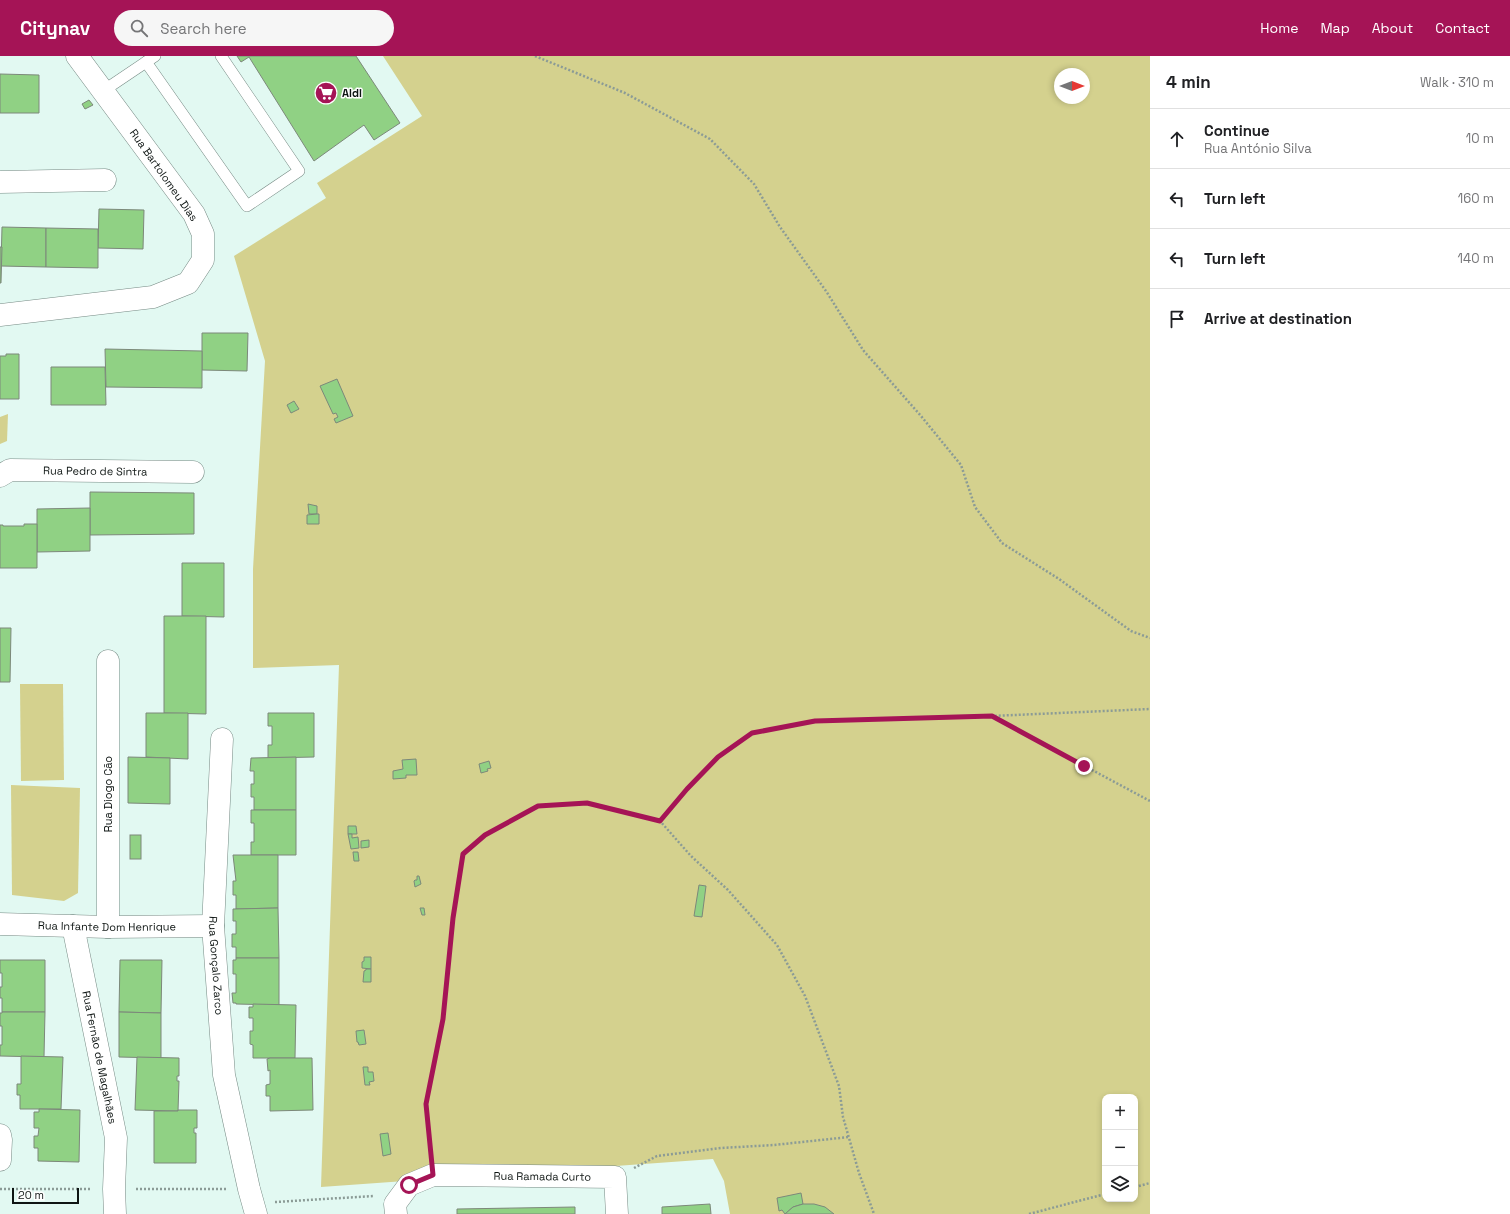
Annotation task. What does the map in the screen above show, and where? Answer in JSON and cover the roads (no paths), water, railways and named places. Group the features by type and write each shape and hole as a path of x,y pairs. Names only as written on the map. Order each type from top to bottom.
{"street":[{"name":"Rua Bartolomeu Dias","path":"0,315 153,297 188,283 203,260 203,234 194,214 77,56"},
{"path":"0,182 105,180"},
{"name":"Rua Pedro de Sintra","path":"0,476 10,470 193,472"},
{"name":"Rua Diogo Cão","path":"108,661 108,926"},
{"name":"Rua Gonçalo Zarco","path":"222,739 213,926 224,1075 253,1202"},
{"name":"Rua Infante Dom Henrique","path":"0,924 73,926 213,926"},
{"name":"Rua Fernão de Magalhães","path":"73,926 116,1138 114,1189 115,1214"},
{"path":"0,1135 0,1160"},
{"name":"Rua Ramada Curto","path":"399,1204 409,1185 433,1175 615,1177 617,1214"}],"lane":[{"path":"103,91 151,59 247,206 299,171 221,56"}],"place":[{"name":"Aldi","path":"326,93"}]}
